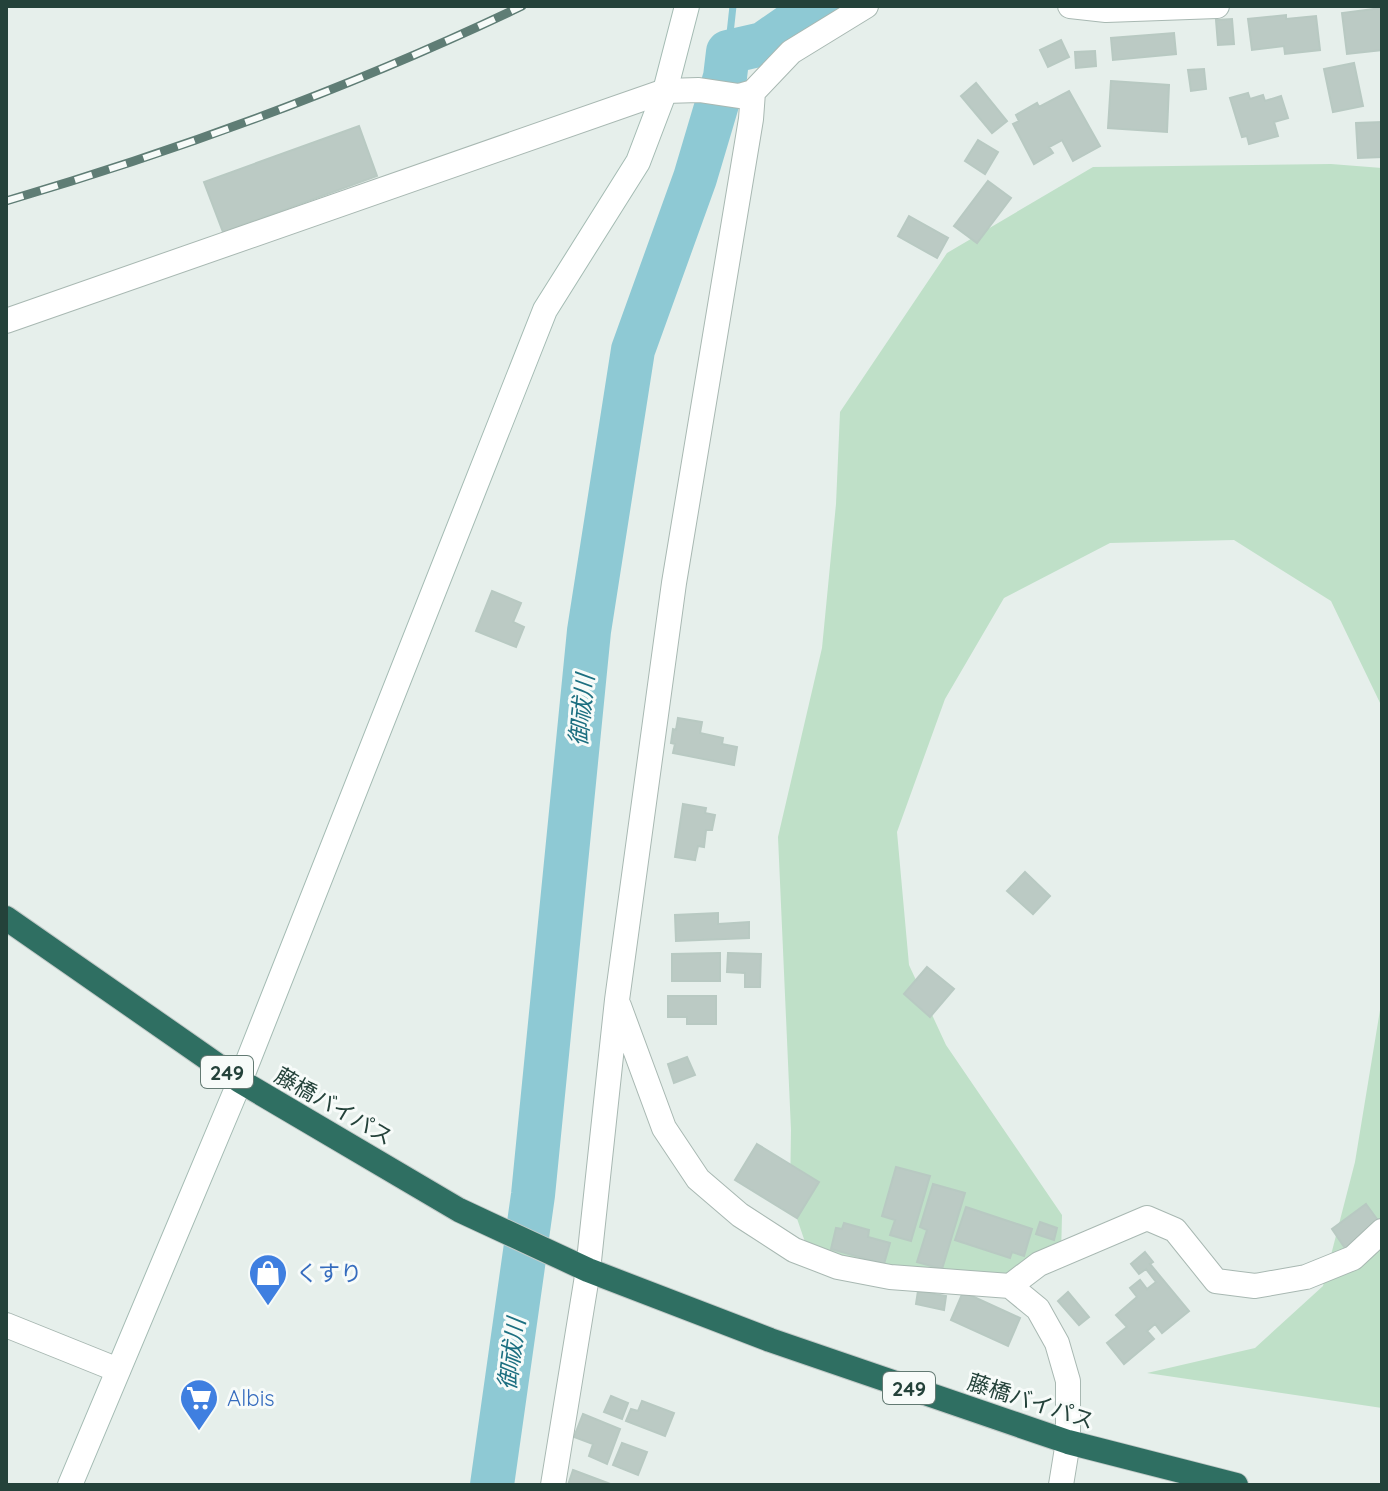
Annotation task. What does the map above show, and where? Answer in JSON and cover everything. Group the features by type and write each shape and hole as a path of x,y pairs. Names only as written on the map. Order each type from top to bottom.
{"highway":[{"name":"藤橋バイパス","path":"6,918 240,1081 459,1210 579,1266 770,1340 1068,1442 1236,1485"}],"street":[{"path":"70,1485 240,1081 545,310 638,162 665,91 687,6"},
{"path":"6,321 665,91 699,90 739,96 791,52 866,6"},
{"path":"1070,6 1106,10 1217,6"},
{"path":"553,1485 579,1266 674,583 751,119 746,93"},
{"path":"617,1000 664,1128 698,1179 740,1215 794,1250 838,1267 890,1277 1010,1286 1038,1309 1057,1343 1068,1381 1068,1442 1061,1485"},
{"path":"1010,1286 1039,1264 1147,1218 1175,1230 1216,1281 1255,1286 1306,1277 1353,1258 1382,1231"},
{"path":"6,1325 118,1370"}],"green space":[{"path":"1331,164 1382,168 1382,707 1331,601 1234,540 1110,543 1004,598 945,699 897,832 909,965 946,1045 1062,1215 1061,1256 1024,1276 905,1286 805,1242 790,1198 791,1130 778,837 822,648 836,504 840,412 947,253 1093,167"},
{"path":"1382,998 1382,1408 1147,1373 1255,1348 1323,1286 1355,1162"}],"building":[{"path":"1382,8 1382,50 1347,54 1342,13"},
{"path":"1286,15 1286,19 1316,16 1320,50 1285,54 1284,46 1252,50 1248,19"},
{"path":"1232,19 1234,44 1218,45 1216,20"},
{"path":"1174,33 1176,54 1113,60 1111,38"},
{"path":"1061,40 1069,57 1048,67 1040,50"},
{"path":"1095,51 1096,66 1076,68 1075,52"},
{"path":"1354,63 1363,106 1333,112 1324,69"},
{"path":"1204,69 1206,89 1191,91 1188,70"},
{"path":"1111,81 1169,85 1167,132 1108,128"},
{"path":"976,83 1007,121 992,133 961,96"},
{"path":"1069,91 1100,146 1073,161 1062,140 1049,147 1053,153 1034,164 1013,124 1019,121 1016,115"},
{"path":"1248,93 1250,99 1263,95 1265,101 1281,96 1288,118 1274,122 1278,136 1249,144 1247,136 1242,137 1230,98"},
{"path":"1382,122 1382,157 1358,158 1356,123"},
{"path":"359,126 377,176 223,232 204,182"},
{"path":"978,140 998,152 985,174 965,161"},
{"path":"988,181 1011,198 977,243 954,226"},
{"path":"909,216 948,238 937,258 898,236"},
{"path":"492,591 521,603 513,622 524,627 516,647 476,631"},
{"path":"678,718 702,722 700,733 723,738 722,744 737,747 734,765 673,753 673,729 676,730"},
{"path":"683,804 706,808 705,813 715,815 712,830 706,830 704,847 698,846 695,860 675,857"},
{"path":"1025,872 1050,896 1033,914 1007,891"},
{"path":"718,913 718,924 749,922 749,938 676,941 675,915"},
{"path":"720,953 720,981 672,981 672,954"},
{"path":"728,953 761,954 760,987 745,987 745,973 727,972"},
{"path":"927,967 954,989 930,1017 904,994"},
{"path":"668,996 716,996 716,1024 687,1024 687,1017 668,1017"},
{"path":"687,1057 695,1075 674,1083 668,1064"},
{"path":"757,1144 819,1182 797,1218 735,1180"},
{"path":"896,1167 930,1176 911,1241 890,1235 895,1220 882,1216"},
{"path":"933,1184 965,1193 942,1269 917,1262 927,1230 920,1227"},
{"path":"1366,1204 1382,1226 1347,1251 1332,1229"},
{"path":"966,1207 1032,1229 1024,1256 1012,1252 1010,1258 955,1240"},
{"path":"1040,1222 1057,1228 1054,1240 1036,1234"},
{"path":"844,1223 869,1230 868,1237 890,1243 884,1264 831,1249 836,1228 842,1229"},
{"path":"1145,1252 1153,1262 1150,1264 1189,1311 1162,1333 1155,1324 1147,1331 1154,1339 1124,1364 1107,1343 1127,1327 1116,1315 1137,1297 1130,1288 1140,1280 1147,1289 1156,1282 1146,1269 1139,1274 1131,1264"},
{"path":"918,1291 946,1296 944,1310 916,1304"},
{"path":"963,1292 1020,1318 1008,1346 951,1320"},
{"path":"1068,1292 1089,1317 1079,1325 1058,1301"},
{"path":"611,1396 628,1403 622,1419 604,1412"},
{"path":"642,1401 674,1413 665,1436 626,1421 631,1409 638,1411"},
{"path":"583,1414 620,1429 607,1464 589,1456 593,1444 574,1437"},
{"path":"622,1443 647,1452 638,1475 613,1465"},
{"path":"573,1470 613,1485 568,1485"}],"waterway":[{"path":"728,52 733,6"},
{"name":"御祓川","path":"492,1485 533,1195 589,631 633,350 695,178 725,77 728,52 763,44 818,6"}],"railway":[{"path":"6,201 138,160 268,114 396,63 522,6"}],"place":[{"name":"くすり","path":"268,1307"},
{"name":"Albis","path":"199,1432"}]}
